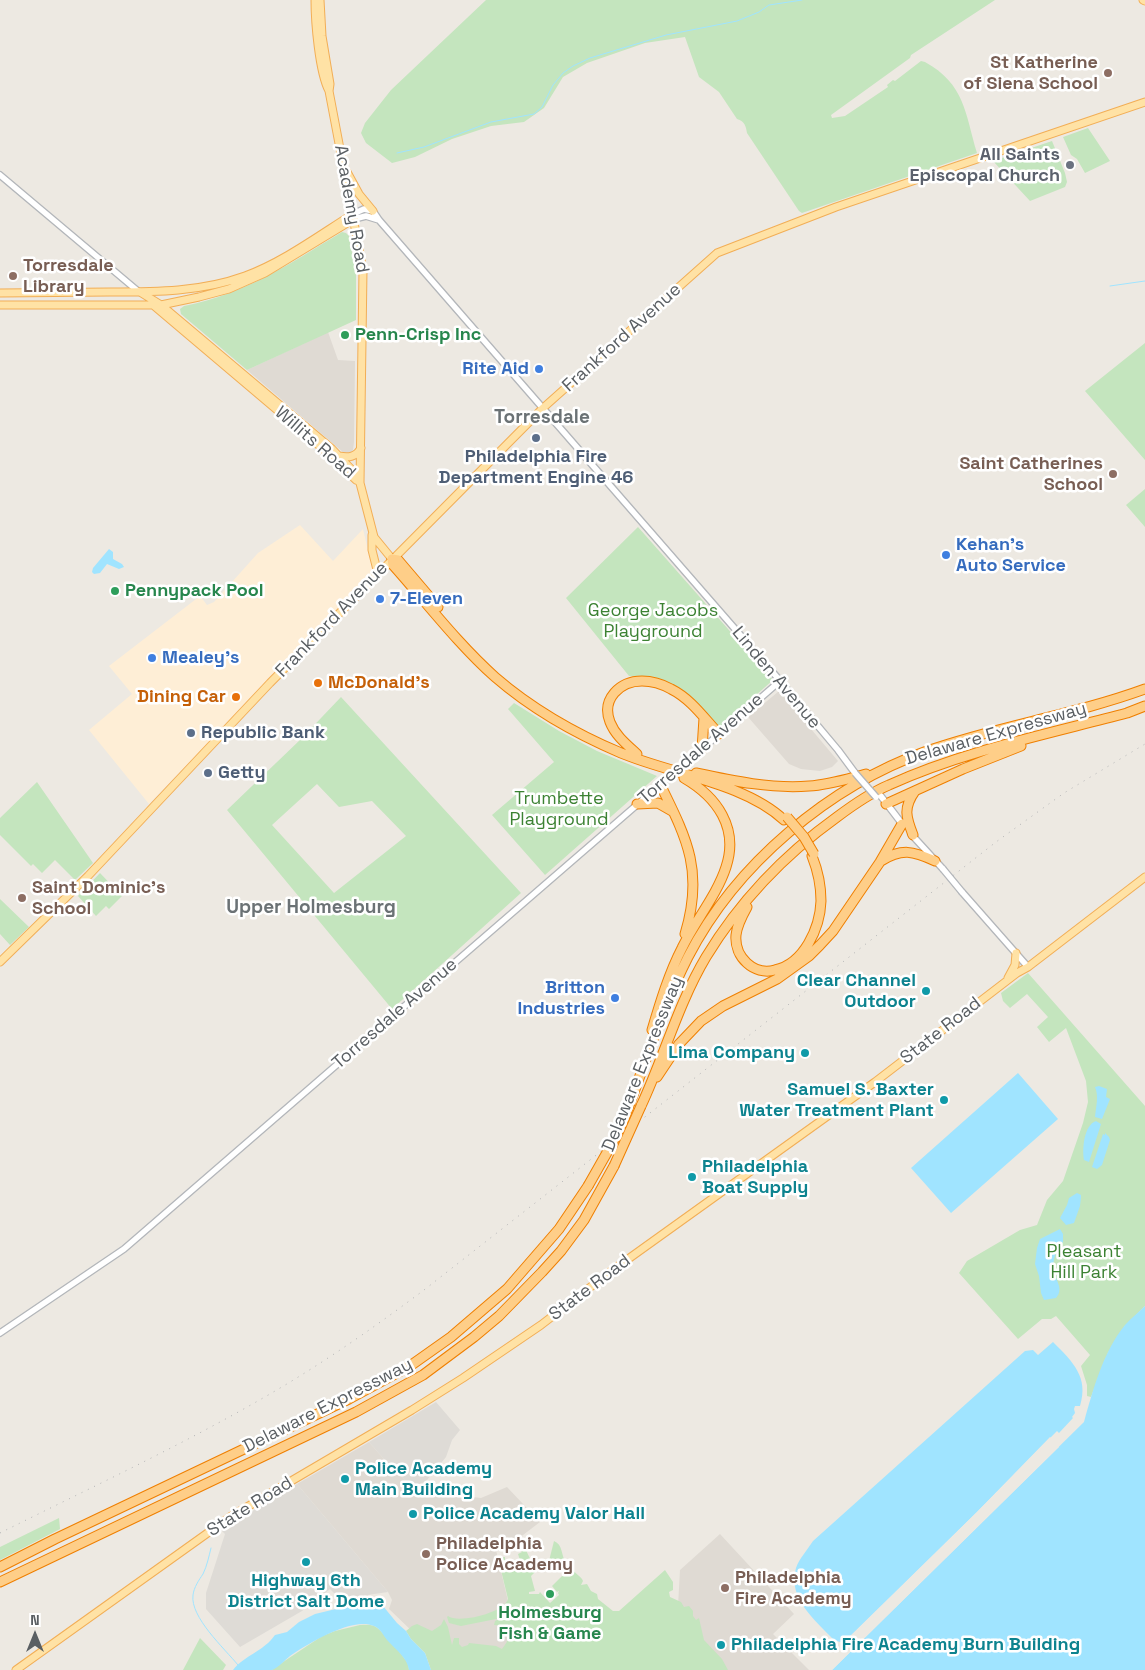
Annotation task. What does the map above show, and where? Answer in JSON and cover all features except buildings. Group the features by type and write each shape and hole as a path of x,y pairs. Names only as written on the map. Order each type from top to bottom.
{"highway":[{"path":"786,818 747,795 620,753 580,734 538,710 484,666 393,565 392,559 398,560 487,663 541,706 610,743 758,797 786,818 804,837 821,872 824,892 821,919 811,944 791,970"},
{"path":"637,754 619,738 609,719 607,710 614,692 622,686 640,681 663,685 681,694 690,701 719,734"},
{"name":"Delaware Expressway","path":"0,1567 349,1399 410,1366 451,1337 507,1289 559,1229 588,1186 609,1149 625,1116 679,975 703,930 748,873 788,832 835,798 876,772 926,751 1107,702 1145,689"},
{"name":"Delaware Expressway","path":"0,1582 356,1412 423,1375 474,1338 499,1316 561,1251 584,1220 614,1166 689,991 706,958 729,922 762,881 812,834 888,785 965,756 1072,728 1145,706"},
{"path":"701,750 704,718"},
{"path":"886,804 978,762 1072,728"},
{"path":"657,766 684,778 702,790 716,804 728,830 729,854 726,867 719,884 681,950"},
{"path":"690,772 748,782 797,787 833,783 876,772"},
{"path":"625,1116 652,1027 681,950 692,906 693,874 688,845 661,783"},
{"path":"912,835 906,808 908,801 915,791"},
{"path":"637,804 658,803 673,812"},
{"path":"642,1103 679,1044 701,1021 723,1006 763,988 791,970 809,956 833,931 880,862 902,824"},
{"path":"880,862 894,854 906,852 918,854 935,861"},
{"path":"762,881 738,925 737,948 746,963 752,967 763,971 774,971 783,968 797,958 816,926 821,903 819,876 813,855"}],"main road":[{"name":"Academy Road","path":"314,0 318,44 344,165 364,276 360,483 376,540 392,559"},
{"name":"Academy Road","path":"320,0 322,36 330,84 329,91"},
{"name":"Frankford Avenue","path":"0,962 88,876 268,686 543,408 721,251 836,206 1145,102"},
{"path":"344,165 359,194 373,211"},
{"path":"0,293 139,292 199,288 224,283 271,264 354,216"},
{"path":"0,305 157,305 214,294 273,269 354,216"},
{"name":"Willits Road","path":"139,292 339,456 352,470 360,483"},
{"name":"Willits Road","path":"157,305 360,483"},
{"path":"339,456 353,456 361,448"},
{"path":"372,530 372,550 378,574"},
{"name":"State Road","path":"16,1670 230,1517 425,1402 541,1325 610,1272 875,1082 1145,877"},
{"path":"1007,980 1015,965 1016,953"}],"street":[{"name":"Willits Road","path":"0,175 139,292"},
{"path":"354,216 366,208 373,211"},
{"name":"Linden Avenue","path":"373,211 902,824 1028,967"},
{"path":"354,216 366,216 379,220"},
{"name":"Torresdale Avenue","path":"0,1334 124,1249 780,681"}],"shaded area":[{"path":"328,332 338,360 355,361 354,442 353,450 350,454 344,453 247,370"},
{"path":"300,525 333,561 363,529 373,572 149,804 89,730 132,694 109,666 200,596 207,605 214,602 258,553"},
{"path":"779,691 838,761 832,767 820,771 801,769 789,764 748,717"},
{"path":"436,1402 460,1430 452,1440 446,1457 427,1480 409,1486 369,1442"},
{"name":"Philadelphia Police Academy","path":"369,1442 409,1486 427,1480 432,1492 481,1498 507,1487 540,1522 510,1545 496,1550 508,1601 518,1670 416,1635 389,1609 392,1600 388,1592 297,1484"},
{"path":"297,1484 388,1592 340,1599 330,1589 302,1611 240,1647 206,1609 206,1593 225,1534 221,1530"},
{"name":"Philadelphia Fire Academy","path":"720,1534 794,1614 773,1634 809,1670 724,1670 678,1606 680,1570"}],"green space":[{"path":"486,0 995,0 911,55 910,58 831,115 832,118 845,116 888,87 887,85 893,80 895,81 921,61 925,62 948,80 956,90 966,112 977,153 802,213 747,133 746,126 737,119 719,92 699,77 685,37 645,43 587,63 563,77 544,108 524,122 491,126 452,139 415,157 392,163 366,143 361,133 365,123 391,90"},
{"path":"1088,128 1110,161 1085,173 1077,159 1071,155 1063,137"},
{"path":"1052,141 1067,182 1065,187 1030,201 993,161"},
{"path":"342,232 349,236 356,275 356,320 247,370 181,314 180,309 184,306 228,294 248,286"},
{"path":"1145,343 1145,460 1085,391"},
{"path":"1145,489 1145,527 1126,505"},
{"name":"George Jacobs Playground","path":"638,527 773,680 719,728 690,698 670,685 645,677 629,676 566,598"},
{"path":"341,697 521,893 392,1009 227,810 301,739","holes":["317,784 339,807 372,801 406,836 334,893 272,825"]},
{"name":"Trumbette Playground","path":"514,703 559,731 597,751 657,776 545,875 492,815 554,762 508,709"},
{"path":"37,782 93,863 75,880 55,860 42,873 33,864 31,866 0,835 0,818"},
{"path":"100,873 122,896 109,909 106,906 96,916 78,896"},
{"path":"0,899 29,927 10,945 0,934"},
{"name":"Pleasant Hill Park","path":"1028,973 1145,1106 1145,1306 1125,1326 1108,1353 1091,1397 1087,1396 1087,1385 1081,1366 1090,1355 1056,1316 1051,1319 1042,1319 1018,1339 959,1273 967,1261 1020,1230 1037,1225 1047,1200 1063,1181 1083,1123 1088,1102 1086,1081 1066,1028 1049,1042 1037,1027 1048,1017 1027,994 1010,1008 1003,1001 1001,993"},
{"path":"59,1518 60,1529 0,1560 0,1547"},
{"path":"554,1541 560,1547 566,1564 582,1579 581,1585 587,1584 591,1591 597,1594 598,1599 613,1611 619,1611 665,1570 673,1582 673,1590 669,1592 670,1597 681,1602 684,1607 689,1606 696,1620 699,1618 704,1640 722,1659 728,1670 431,1670 425,1653 406,1631 417,1624 432,1631 441,1625 444,1619 452,1645 454,1638 459,1638 459,1644 462,1647 469,1643 496,1646 502,1649 507,1641 509,1632 506,1626 494,1625 495,1621 501,1618 461,1626 449,1623 447,1617 461,1619 480,1616 490,1613 505,1604 508,1599 498,1558 505,1557 505,1560 502,1561 505,1564 516,1564 520,1560 518,1554 522,1552 518,1545 522,1542 536,1571 531,1576 535,1591 529,1592 529,1594 539,1594 540,1592 550,1603 559,1595 559,1591 557,1592 552,1586 565,1573 553,1560 548,1565"},
{"path":"360,1625 372,1625 379,1629 405,1659 409,1670 271,1670 322,1636"},
{"path":"200,1638 226,1665 223,1670 183,1670"}],"water":[{"path":"109,549 113,552 113,559 124,567 119,569 107,564 100,573 94,574 92,572 93,568"},
{"path":"1018,1073 1058,1119 951,1213 911,1168"},
{"path":"1099,1086 1107,1089 1106,1097 1110,1099 1102,1119 1095,1117 1097,1098 1095,1087"},
{"path":"1096,1121 1101,1124 1089,1162 1084,1160 1083,1150 1086,1132 1092,1123"},
{"path":"1105,1133 1110,1140 1102,1165 1097,1169 1092,1167 1103,1134 1105,1135"},
{"path":"1077,1193 1081,1195 1080,1206 1074,1223 1066,1225 1060,1218 1069,1198"},
{"path":"1060,1229 1063,1234 1063,1242 1057,1251 1053,1264 1059,1291 1056,1298 1044,1300 1035,1264 1037,1248 1040,1239"},
{"path":"1145,1306 1145,1670 832,1670 1084,1422 1100,1372 1111,1347 1125,1325"},
{"path":"1053,1342 1073,1363 1081,1378 1082,1396 1080,1406 1075,1406 1073,1418 1059,1433 1057,1431 848,1639 840,1642 834,1640 804,1608 795,1589 796,1568 813,1541 1025,1351 1033,1350 1038,1355"},
{"path":"368,1601 383,1606 406,1631 425,1653 431,1670 409,1670 403,1657 380,1630 365,1624 354,1625 330,1633 307,1645 272,1670 233,1670 275,1635 287,1632 299,1622 315,1614 340,1608 349,1603"}],"pier":[{"path":"1050,1437 1052,1439 979,1514 847,1642 846,1640 977,1512"},
{"path":"1057,1445 1059,1447 832,1670 831,1668"}],"waterway":[{"path":"397,153 424,147 491,122 534,114 542,107 553,85 563,73 590,58 666,35 737,21 759,12 769,5 802,0"},
{"path":"1110,286 1145,281"},
{"path":"211,1548 204,1571 194,1589 193,1604 209,1632 238,1665"}],"railway":[{"path":"0,1533 231,1416 325,1360 365,1333 424,1290 996,842 1064,793 1145,744"}],"place":[{"name":"St Katherine of Siena School","path":"1108,73"},
{"name":"All Saints Episcopal Church","path":"1070,165"},
{"name":"Torresdale Library","path":"13,276"},
{"name":"Penn-Crisp Inc","path":"345,335"},
{"name":"Rite Aid","path":"539,369"},
{"name":"Philadelphia Fire Department Engine 46","path":"536,438"},
{"name":"Saint Catherines School","path":"1113,474"},
{"name":"Kehan's Auto Service","path":"946,555"},
{"name":"Pennypack Pool","path":"115,591"},
{"name":"7-Eleven","path":"380,599"},
{"name":"Mealey's","path":"152,658"},
{"name":"McDonald's","path":"318,683"},
{"name":"Dining Car","path":"236,697"},
{"name":"Republic Bank","path":"191,733"},
{"name":"Getty","path":"208,773"},
{"name":"Saint Dominic's School","path":"22,898"},
{"name":"Clear Channel Outdoor","path":"926,991"},
{"name":"Britton Industries","path":"615,998"},
{"name":"Lima Company","path":"805,1053"},
{"name":"Samuel S. Baxter Water Treatment Plant","path":"944,1100"},
{"name":"Philadelphia Boat Supply","path":"692,1177"},
{"name":"Police Academy Main Building","path":"345,1479"},
{"name":"Police Academy Valor Hall","path":"413,1514"},
{"name":"Philadelphia Police Academy","path":"426,1554"},
{"name":"Highway 6th District Salt Dome","path":"306,1562"},
{"name":"Philadelphia Fire Academy","path":"725,1588"},
{"name":"Holmesburg Fish & Game","path":"550,1594"},
{"name":"Philadelphia Fire Academy Burn Building","path":"721,1645"}],"district":[{"name":"Torresdale","path":"542,418"},
{"name":"Upper Holmesburg","path":"311,908"}]}
